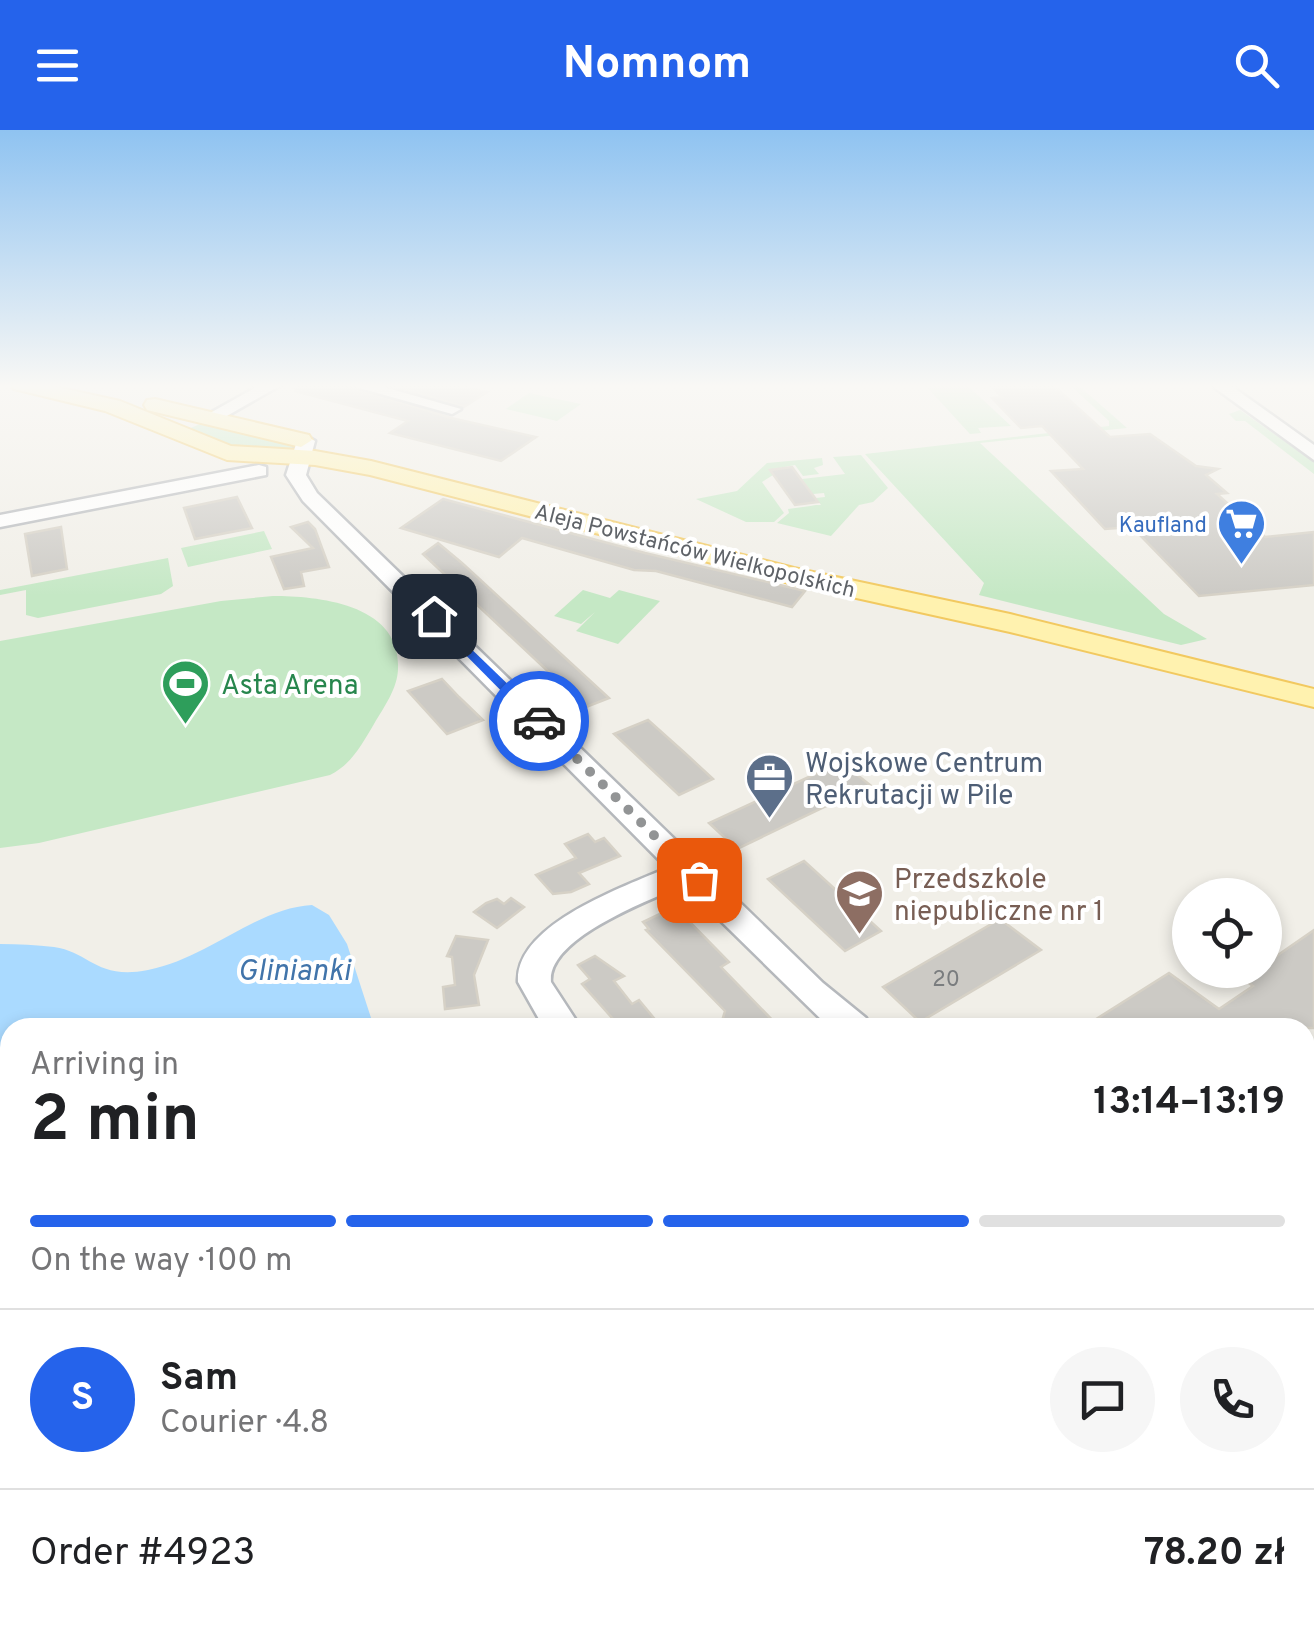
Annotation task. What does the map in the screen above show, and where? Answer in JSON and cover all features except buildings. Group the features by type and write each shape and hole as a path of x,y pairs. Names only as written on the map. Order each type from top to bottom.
{"main road":[{"name":"Aleja Powstańców Wielkopolskich","path":"253,455 349,463 793,576 1028,627 1314,698"},
{"name":"Aleja Powstańców Wielkopolskich","path":"292,455 1034,617 1314,686"}],"street":[{"path":"230,455 252,473 278,481 302,460 314,502 811,992 842,1018"},
{"path":"0,521 252,473"},
{"path":"557,1018 538,993 534,980 536,962 546,946 563,932 690,870"}],"green space":[{"path":"861,455 888,488 873,502 859,505 831,536 777,523 789,513 788,509 821,505 816,498 825,497 824,493 813,494 802,479 845,474 833,457"},
{"path":"866,455 993,455 1164,614 1207,639 1181,645 979,595 984,583"},
{"path":"1290,455 1305,455 1314,462 1314,474"},
{"path":"822,458 823,465 814,468 819,474 803,476 795,465 770,470 773,475 762,482 784,513 774,522 746,522 696,499 737,491 767,463"},
{"path":"264,531 272,549 188,567 181,548"},
{"path":"168,558 173,586 161,594 38,618 26,615 26,590 0,595 0,590"},
{"path":"583,590 610,598 619,590 660,601 618,644 576,631 595,612 581,624 554,616"},
{"name":"Asta Arena","path":"273,596 312,598 354,608 386,630 395,647 398,668 393,690 361,746 344,765 330,775 39,843 0,848 0,641 221,601"}],"water":[{"name":"Glinianki","path":"312,905 329,915 347,944 371,1018 0,1018 0,944 54,947 116,971 148,970 191,955 291,908"}],"way so far":[{"path":"539,721 699,880"}],"place":[{"name":"Kaufland","path":"1242,566"},
{"name":"Asta Arena","path":"186,726"},
{"name":"Wojskowe Centrum Rekrutacji w Pile","path":"770,820"},
{"name":"Przedszkole niepubliczne nr 1","path":"859,936"}],"route":[{"path":"434,616 539,721"}]}
